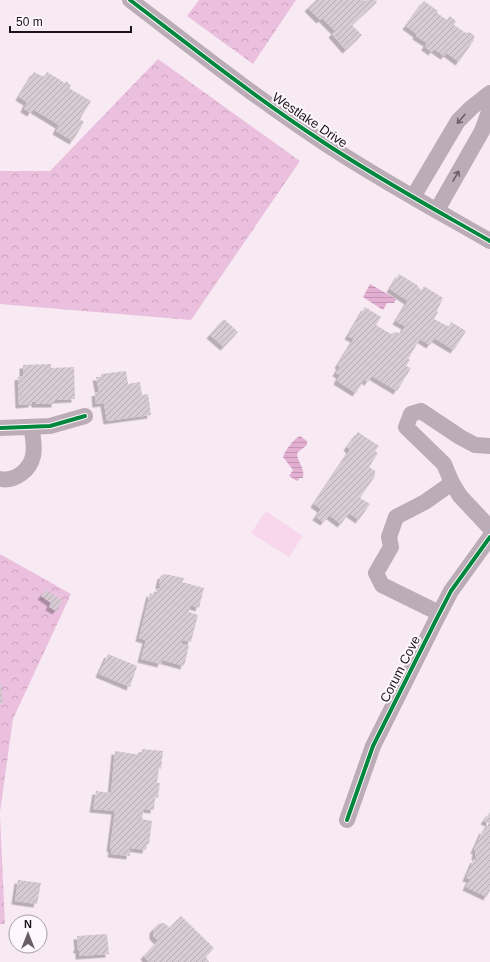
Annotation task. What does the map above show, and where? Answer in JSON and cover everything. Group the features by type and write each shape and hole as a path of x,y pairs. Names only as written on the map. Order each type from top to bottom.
{"street":[{"name":"Westlake Drive","path":"130,0 242,86 324,143 413,197 490,241"},
{"path":"413,197 458,121 471,108 490,93"},
{"path":"437,210 482,131 490,109"},
{"path":"490,446 475,445 460,437 421,411 411,414 406,427 444,464 452,483 460,496 490,528"},
{"path":"0,428 50,426 85,416"},
{"path":"0,479 6,480 15,478 30,464 34,449 31,427"},
{"path":"439,613 382,585 376,573 391,547 390,537 396,516 425,502 452,483"},
{"name":"Corum Cove","path":"346,820 372,746 450,591 490,537"}],"green space":[{"path":"199,0 296,0 253,64 187,16"},
{"path":"158,59 300,161 191,320 0,304 0,171 50,171"},
{"path":"0,554 71,594 13,719 0,812"},
{"path":"0,816 5,924 0,924"}],"shaded area":[{"path":"370,284 396,299 394,303 387,303 383,310 363,297"},
{"path":"300,436 307,441 307,445 298,452 297,455 303,469 303,478 300,478 297,481 289,476 293,470 283,457 290,445"},
{"path":"266,511 303,536 289,557 251,533"}],"building":[{"path":"316,0 375,0 377,2 352,25 362,35 346,50 332,34 335,31 322,18 320,20 308,8"},
{"path":"424,1 438,11 437,13 447,20 450,16 456,21 454,25 466,33 469,32 474,35 474,40 459,62 447,53 444,56 434,49 432,52 425,47 427,43 416,36 417,34 406,26"},
{"path":"34,72 44,77 47,72 65,83 66,81 71,85 69,88 91,101 80,119 84,122 73,141 56,131 59,125 33,109 31,113 24,109 27,102 19,97"},
{"path":"399,274 417,285 421,291 424,286 443,298 434,319 449,327 451,322 466,331 454,350 434,338 430,345 420,339 408,359 410,360 406,366 411,368 397,391 372,376 368,382 364,380 356,393 337,381 340,375 336,373 340,366 338,365 354,339 348,336 365,307 381,317 376,325 391,334 396,332 401,334 405,326 396,321 408,301 390,289"},
{"path":"224,319 238,332 224,347 210,335"},
{"path":"51,364 51,368 74,367 75,399 55,400 55,404 35,404 35,402 32,402 32,404 19,405 18,377 23,376 23,365"},
{"path":"126,371 128,384 140,382 142,395 148,394 151,415 107,421 104,403 96,404 95,393 99,392 96,377 101,377 101,374"},
{"path":"358,432 379,446 375,451 378,453 369,467 375,471 375,476 360,498 370,504 359,520 349,513 341,524 329,515 324,522 316,517 321,509 314,504 350,450 347,447"},
{"path":"165,574 184,578 182,582 204,588 199,608 190,605 189,612 198,615 191,642 182,640 181,644 189,646 184,666 162,660 161,664 141,659 146,640 139,638 150,593 156,595 158,588 161,589 159,584 161,576"},
{"path":"46,590 63,601 56,611 49,607 51,603 41,596"},
{"path":"108,654 137,666 130,687 99,674"},
{"path":"1,684 3,703 0,703"},
{"path":"142,749 163,751 161,769 159,768 157,783 160,783 158,798 155,797 154,810 144,809 142,819 152,821 149,844 147,844 146,850 130,848 130,856 111,854 112,849 110,848 115,811 93,809 96,791 111,793 115,751 141,755"},
{"path":"490,812 490,890 487,897 466,887 470,879 466,878 474,859 478,861 475,856 476,851 474,850 483,830 485,831 489,823 484,821"},
{"path":"18,880 41,883 37,904 15,901"},
{"path":"181,916 214,948 206,957 209,962 149,962 144,956 158,941 153,936 153,930 158,924 164,923 170,928"},
{"path":"107,934 109,954 79,956 79,950 77,950 77,936"}],"cycle path":[{"path":"130,0 249,90 323,142 385,181 490,241"},
{"path":"0,428 50,426 85,416"},
{"path":"347,820 373,746 436,620 451,591 490,537"}]}
